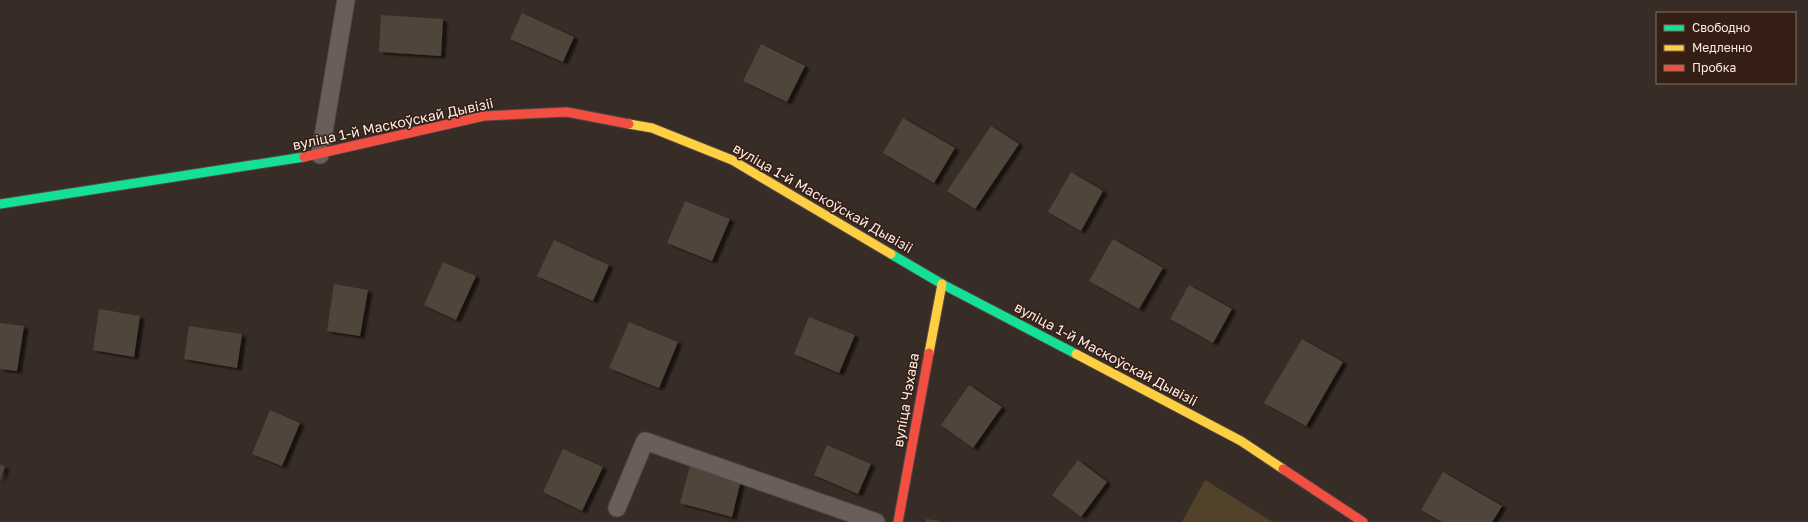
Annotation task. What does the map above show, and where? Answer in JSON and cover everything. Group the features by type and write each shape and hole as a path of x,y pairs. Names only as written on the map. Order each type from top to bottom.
{"street":[{"name":"вуліца 1-й Маскоўскай Дывізіі","path":"0,204 320,155 484,116 567,112 652,128 732,160 942,284 1241,442 1363,522"},
{"name":"вуліца Чэхава","path":"898,522 942,284"}],"lane":[{"path":"320,155 346,0"},
{"path":"617,508 645,442 876,522"}],"shaded area":[{"path":"1205,480 1273,522 1182,522"}],"building":[{"path":"522,13 574,37 563,62 510,39"},
{"path":"381,15 443,19 441,56 379,52"},
{"path":"761,44 805,66 787,102 743,81"},
{"path":"903,118 955,148 934,183 883,153"},
{"path":"991,126 1019,144 975,209 947,191"},
{"path":"1071,172 1103,191 1081,231 1048,212"},
{"path":"685,201 730,219 712,261 667,243"},
{"path":"1113,239 1163,268 1139,309 1089,281"},
{"path":"554,240 609,265 593,301 537,276"},
{"path":"443,262 476,276 456,320 424,305"},
{"path":"334,284 368,290 360,336 327,331"},
{"path":"1189,285 1232,309 1213,343 1170,319"},
{"path":"99,309 140,316 134,357 93,350"},
{"path":"809,317 855,335 839,373 794,354"},
{"path":"629,322 678,342 659,388 609,368"},
{"path":"0,323 24,326 17,371 0,369"},
{"path":"189,326 242,334 237,368 184,359"},
{"path":"1302,339 1343,362 1306,426 1264,403"},
{"path":"969,385 1002,407 973,448 941,425"},
{"path":"270,410 300,423 282,466 252,454"},
{"path":"827,445 871,464 858,494 814,475"},
{"path":"563,449 603,467 582,511 543,492"},
{"path":"1078,460 1107,482 1081,517 1052,495"},
{"path":"0,465 5,466 0,481"},
{"path":"690,466 741,480 732,517 680,503"},
{"path":"1443,472 1502,506 1492,522 1442,522 1421,510"},
{"path":"926,519 940,521 940,522 926,522"}],"traffic: fast":[{"path":"0,204 304,157"},
{"path":"891,254 942,284 1076,354"}],"traffic: slow":[{"path":"629,124 652,128 732,160 891,254"},
{"path":"929,353 942,284"},
{"path":"1076,354 1241,441 1283,469"}],"traffic: jam":[{"path":"304,157 484,116 567,112 629,124"},
{"path":"898,522 929,353"},
{"path":"1283,469 1363,522"}]}
